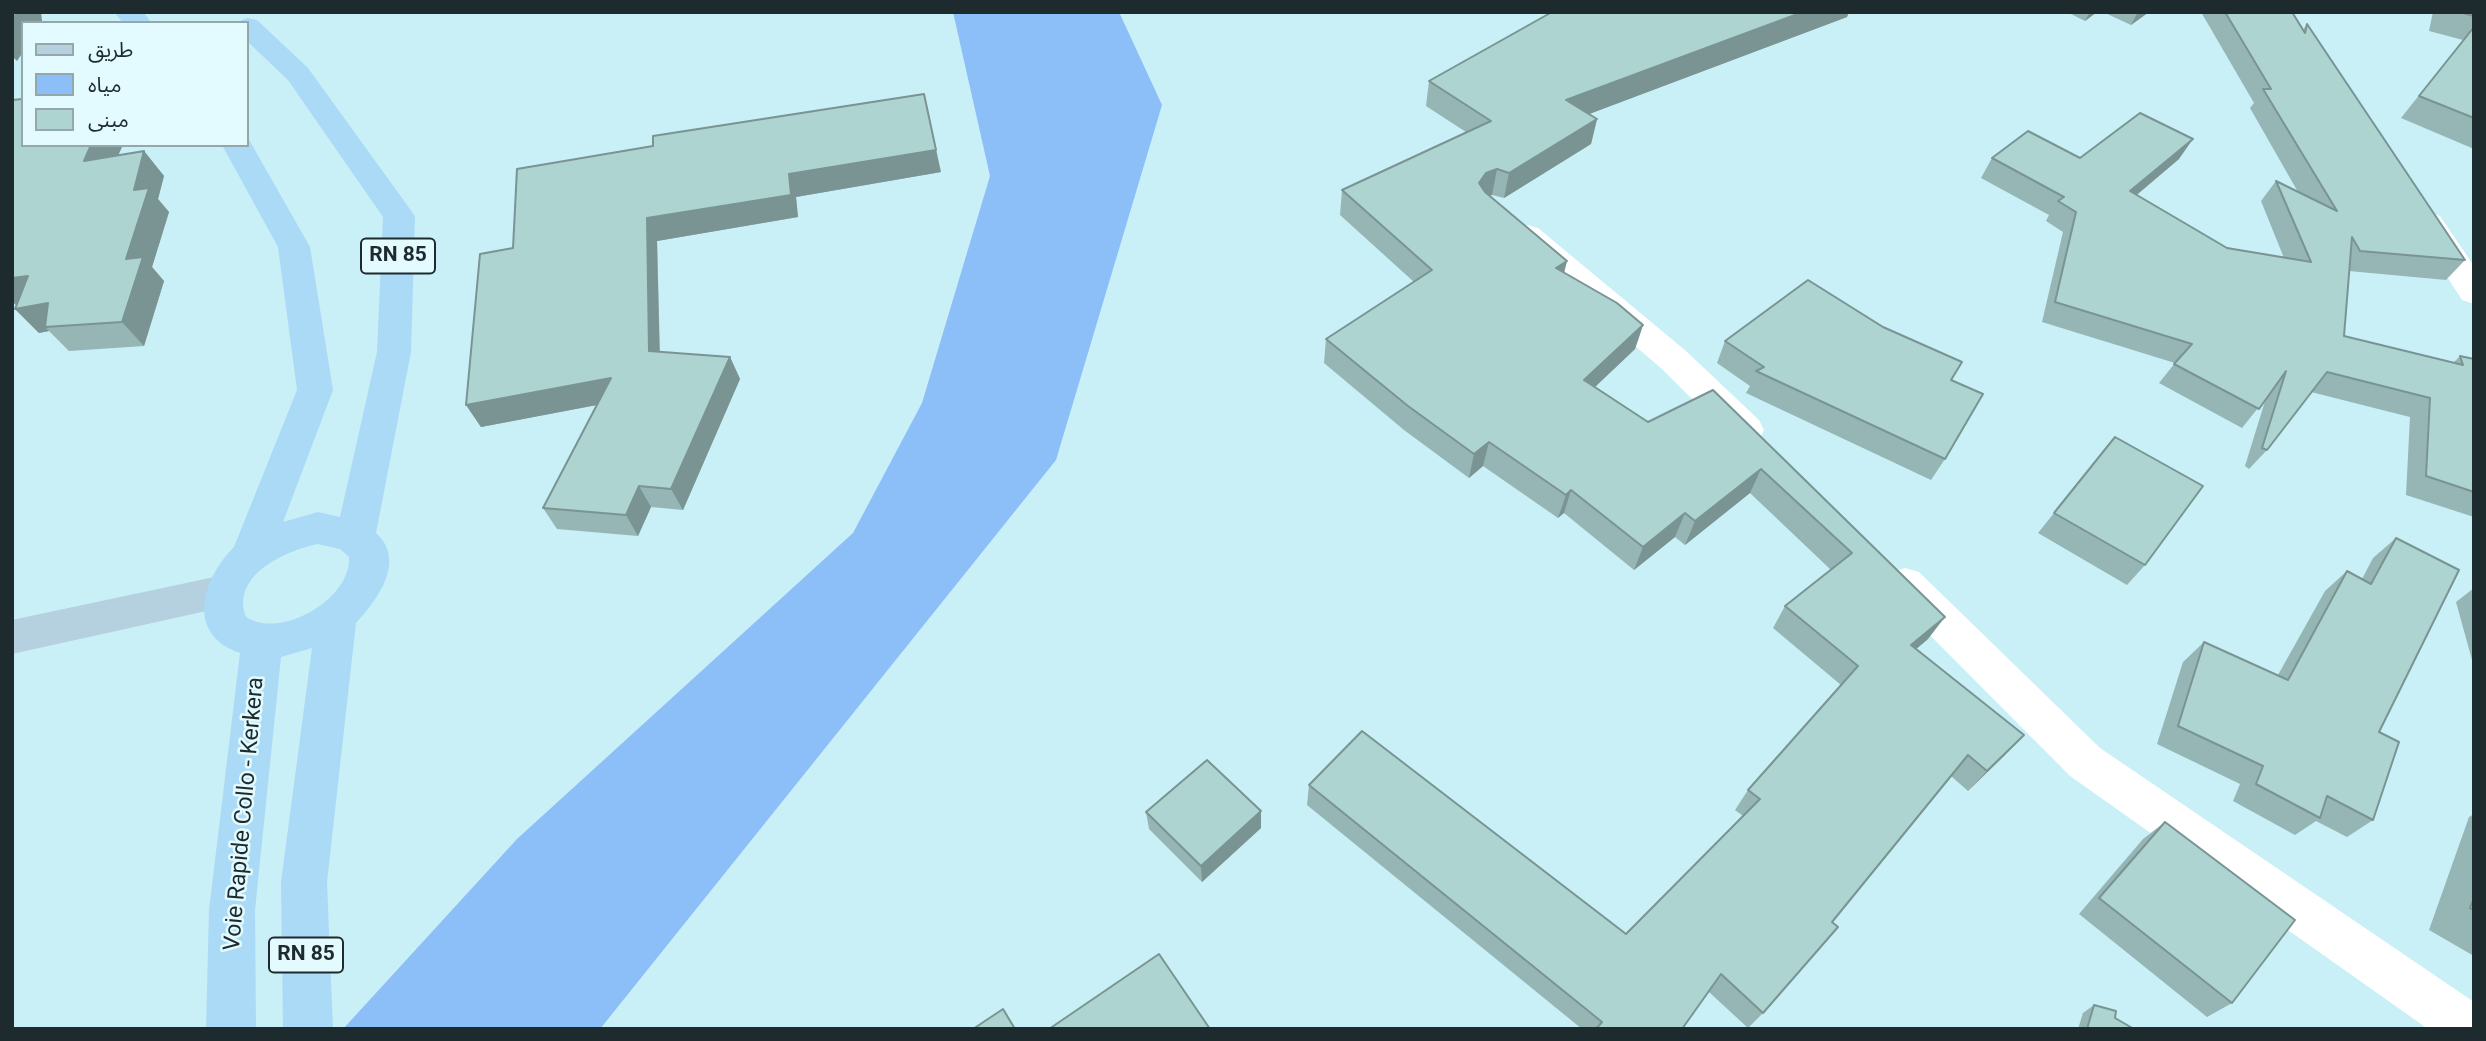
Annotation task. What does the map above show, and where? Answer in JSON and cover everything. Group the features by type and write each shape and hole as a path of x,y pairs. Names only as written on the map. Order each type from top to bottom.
{"highway":[{"name":"RN 85","path":"248,27 298,74 399,216 394,352 356,536"},
{"path":"238,147 294,247 315,390 250,556"},
{"path":"318,528 338,529 356,536 367,547 371,563 367,581 355,600 335,618 312,631 286,640 262,641 241,636 228,625 222,610 223,593 234,573 250,556 271,542 318,528"},
{"name":"RN 85","path":"307,1029 304,882 335,618"},
{"name":"Voie Rapide Collo - Kerkera","path":"231,1029 232,910 262,641"}],"main road":[{"path":"12,637 223,593"}],"street":[{"path":"2412,198 2474,292"},
{"path":"1504,217 1674,360 1772,455"},
{"path":"1880,560 2085,762 2471,1029"}],"water":[{"path":"953,12 1119,12 1162,105 1056,460 600,1029 343,1029 517,839 853,533 922,403 990,176"}],"building":[{"path":"1552,12 1803,12 1566,100 1597,119 1509,173 1497,169 1486,173 1479,183 1485,192 1567,261 1556,268 1617,303 1643,325 1584,380 1648,422 1713,390 1945,617 1911,645 2024,735 1987,771 1968,755 1832,922 1838,927 1763,1013 1721,974 1682,1029 1596,1029 1602,1022 1309,785 1362,731 1626,934 1760,799 1748,790 1858,666 1785,606 1852,553 1761,469 1695,521 1685,513 1643,547 1571,490 1566,495 1489,442 1474,454 1408,406 1326,339 1432,270 1342,190 1491,121 1429,81"},
{"path":"2225,12 2292,12 2305,33 2307,24 2465,260 2360,251 2352,237 2344,336 2463,365 2460,356 2474,359 2474,492 2426,476 2430,398 2327,372 2267,450 2262,448 2286,371 2259,409 2174,364 2192,344 2055,302 2076,212 2058,201 2064,197 1992,158 2028,131 2080,158 2140,113 2193,139 2130,191 2227,248 2311,262 2276,181 2337,211 2263,89 2271,89"},
{"path":"2474,27 2474,118 2419,96"},
{"path":"924,94 936,150 789,174 791,195 647,218 649,351 730,357 671,489 639,486 626,515 543,508 611,378 466,405 480,254 513,248 517,169 653,146 653,136"},
{"path":"21,99 21,147 90,147 84,161 144,151 134,190 149,188 126,259 143,257 122,322 45,327 48,303 15,309 28,276 12,278 12,100"},
{"path":"1808,280 1883,327 1962,362 1951,380 1983,394 1945,459 1756,371 1764,367 1725,341"},
{"path":"2115,437 2203,486 2145,565 2054,513"},
{"path":"2396,538 2459,570 2379,732 2399,742 2373,820 2327,796 2320,818 2256,784 2263,766 2178,726 2204,642 2288,680 2347,571 2371,584"},
{"path":"1207,760 1261,811 1201,866 1146,812"},
{"path":"2165,822 2295,920 2232,1003 2099,898"},
{"path":"1159,954 1210,1029 1049,1029"},
{"path":"2094,1005 2116,1011 2115,1018 2134,1029 2087,1029"},
{"path":"1003,1009 1015,1029 973,1029"}]}
